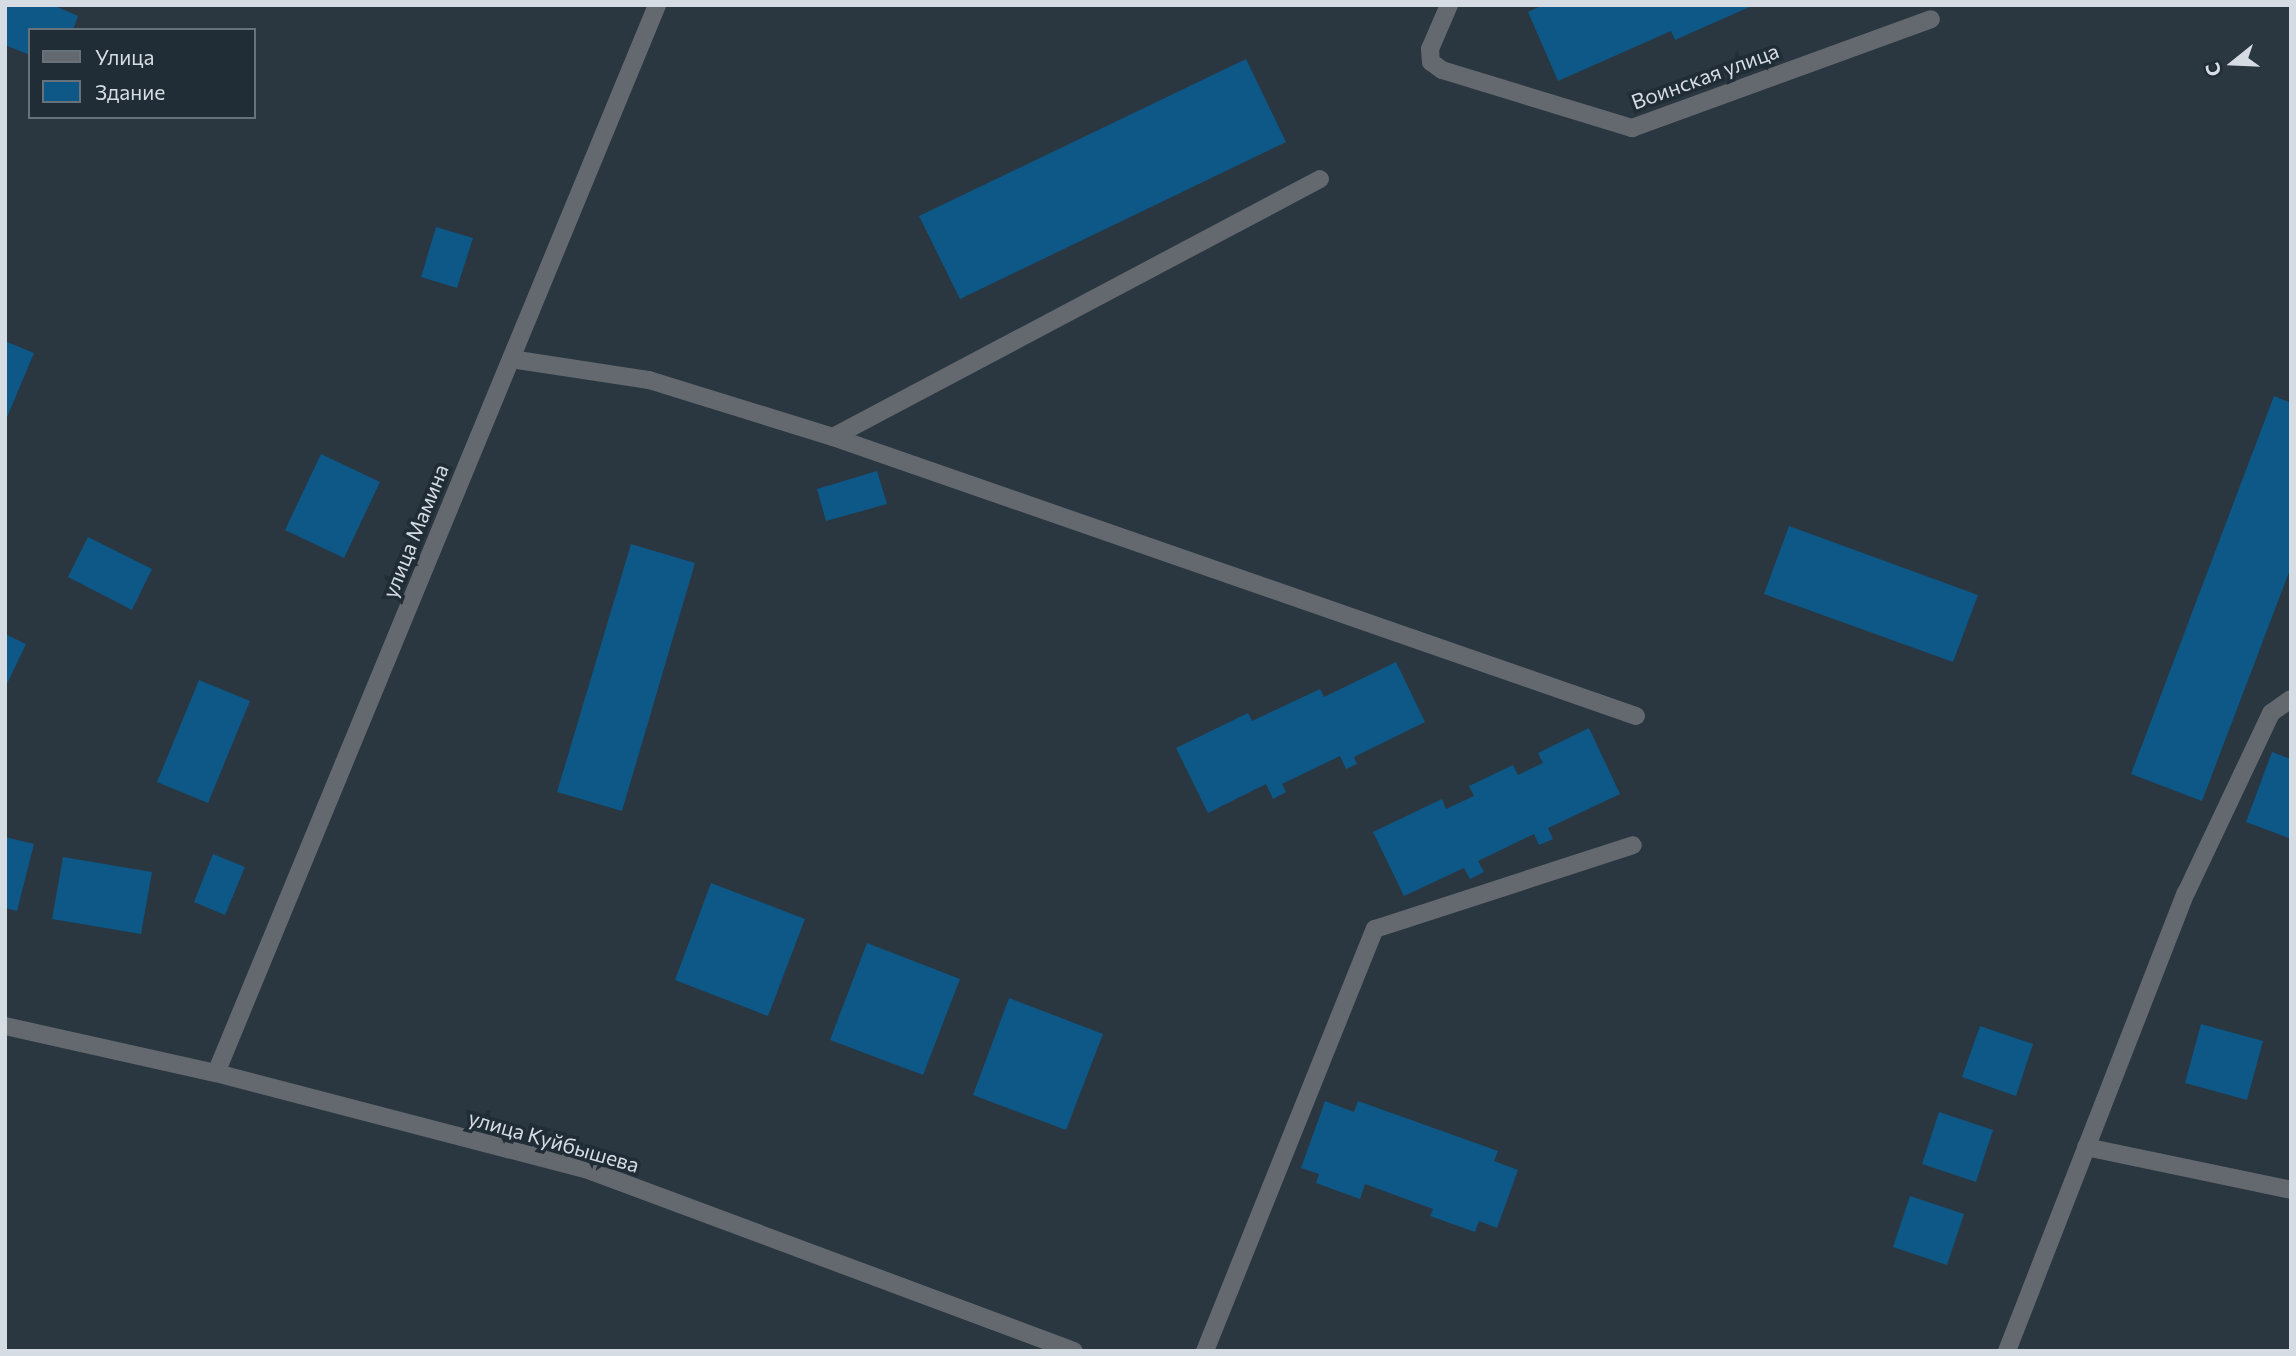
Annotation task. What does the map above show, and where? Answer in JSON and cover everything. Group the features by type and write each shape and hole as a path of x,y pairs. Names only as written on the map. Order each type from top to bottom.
{"street":[{"name":"улица Мамина","path":"216,1073 657,5"},
{"name":"Воинская улица","path":"1449,5 1430,49 1431,62 1442,70 1632,128 1931,19"},
{"path":"833,437 1320,179"},
{"path":"511,359 649,380 833,437 1636,716"},
{"path":"2007,1351 2186,893 2271,713 2291,699"},
{"path":"1205,1351 1375,929 1633,845"},
{"name":"улица Куйбышева","path":"5,1026 216,1073 591,1171 1074,1351"},
{"path":"2087,1147 2291,1190"}],"building":[{"path":"5,5 53,5 78,16 74,28 28,28 28,54 5,45"},
{"path":"1543,5 1754,5 1675,40 1671,31 1558,81 1528,12"},
{"path":"1246,59 1286,142 960,299 919,216"},
{"path":"436,227 473,238 457,288 421,277"},
{"path":"5,341 34,353 5,422"},
{"path":"2274,396 2291,403 2291,567 2202,801 2131,774"},
{"path":"321,454 380,482 344,558 285,530"},
{"path":"877,471 887,504 826,521 817,489"},
{"path":"1789,526 1978,595 1953,662 1764,594"},
{"path":"88,537 152,569 132,610 68,577"},
{"path":"631,544 695,563 622,811 557,792"},
{"path":"5,634 26,644 5,688"},
{"path":"1396,662 1425,722 1354,757 1357,764 1346,769 1340,756 1282,784 1286,792 1273,799 1266,784 1208,813 1176,748 1248,713 1252,721 1320,689 1324,697"},
{"path":"199,680 250,701 208,803 157,782"},
{"path":"1589,728 1620,794 1548,828 1553,839 1539,845 1534,834 1478,861 1484,872 1470,879 1464,868 1404,896 1373,832 1442,799 1446,809 1474,796 1469,786 1513,765 1518,775 1543,763 1538,753"},
{"path":"2272,752 2291,759 2291,839 2246,822"},
{"path":"5,837 34,844 17,911 5,908"},
{"path":"213,854 245,867 225,915 194,902"},
{"path":"63,857 152,872 141,934 52,919"},
{"path":"711,883 805,919 768,1016 675,980"},
{"path":"867,943 960,979 923,1075 830,1040"},
{"path":"1009,998 1103,1034 1066,1130 973,1095"},
{"path":"2201,1024 2263,1041 2247,1100 2185,1083"},
{"path":"1980,1026 2033,1044 2016,1096 1962,1077"},
{"path":"1325,1101 1354,1112 1358,1101 1498,1151 1494,1161 1518,1170 1497,1228 1479,1221 1475,1232 1430,1216 1433,1209 1365,1184 1360,1199 1316,1183 1319,1174 1301,1168"},
{"path":"1939,1112 1993,1130 1976,1182 1922,1164"},
{"path":"1910,1196 1964,1214 1947,1265 1893,1247"}]}
